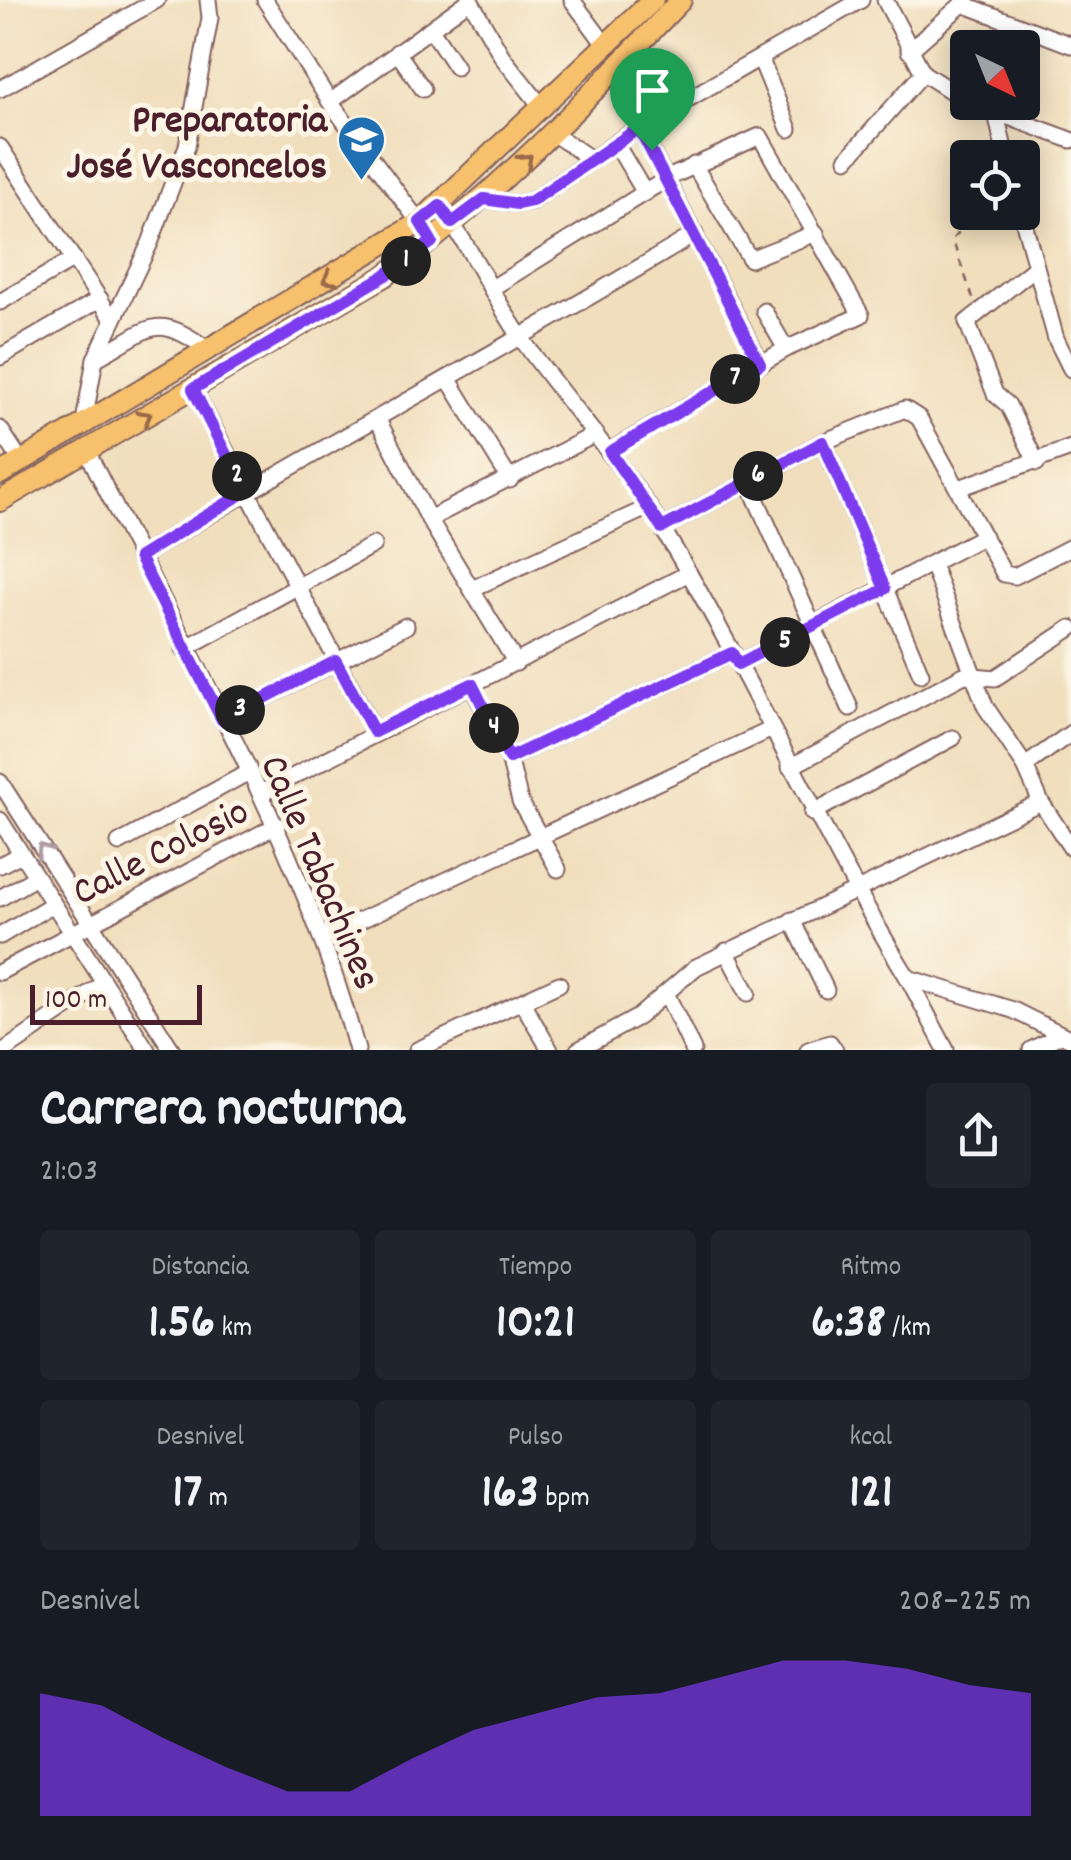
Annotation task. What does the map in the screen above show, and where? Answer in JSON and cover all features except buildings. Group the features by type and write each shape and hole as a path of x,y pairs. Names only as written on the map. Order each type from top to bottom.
{"main road":[{"path":"0,501 383,277 432,242 446,215 542,107 604,43 653,0"},
{"path":"0,474 420,222 484,199 554,134 680,0"}],"street":[{"path":"0,89 157,0"},
{"path":"84,422 96,359 150,243 187,146 210,18 208,0"},
{"path":"266,0 330,102 432,242"},
{"path":"330,102 470,0 503,58 542,107"},
{"path":"572,0 604,43"},
{"path":"484,199 518,204 532,201 639,128 861,0"},
{"path":"886,0 923,74 950,91"},
{"path":"909,50 965,2 1071,45"},
{"path":"431,29 456,68"},
{"path":"397,52 423,89"},
{"path":"761,60 789,129"},
{"path":"847,159 923,74"},
{"path":"1025,120 1071,140"},
{"path":"639,128 760,364"},
{"path":"554,134 591,159"},
{"path":"492,288 668,178 760,136 861,315 786,348 610,452"},
{"path":"616,144 645,193"},
{"path":"0,147 112,318"},
{"path":"694,165 750,260 816,233"},
{"path":"446,215 522,340 610,452 689,573 812,813 946,1050"},
{"path":"1026,230 1056,339 1071,369"},
{"path":"139,557 245,492 522,340 696,234"},
{"path":"0,302 74,259"},
{"path":"1036,268 973,318 995,394 1008,405 1038,463"},
{"path":"0,357 100,299"},
{"path":"764,312 786,348"},
{"path":"96,359 158,326 171,326 207,350"},
{"path":"448,380 510,480"},
{"path":"193,389 374,732"},
{"path":"662,528 823,442 905,409 919,418 1004,574 1014,576 1071,547"},
{"path":"378,420 429,519 516,663"},
{"path":"0,429 21,461"},
{"path":"429,519 596,434"},
{"path":"823,442 921,674"},
{"path":"960,488 1071,448"},
{"name":"Calle Tabachines","path":"86,451 277,825 322,938 357,1050"},
{"path":"748,482 850,708"},
{"path":"474,588 649,507"},
{"path":"509,758 816,627 984,536"},
{"path":"184,649 374,545"},
{"path":"932,564 985,706 1025,766 1040,802 1071,848"},
{"path":"261,793 689,573"},
{"path":"222,720 406,626"},
{"path":"790,767 964,675 994,678 1012,670 1071,628"},
{"path":"472,684 509,758 520,801 558,869"},
{"path":"322,938 770,730"},
{"path":"1025,766 1071,733"},
{"path":"812,813 953,738"},
{"path":"120,844 249,772"},
{"path":"0,782 172,1050"},
{"path":"578,1050 638,1017 696,967 1040,802"},
{"name":"Calle Colosio","path":"0,972 70,931 277,825"},
{"path":"2,828 144,1045 125,1050"},
{"path":"0,865 21,854"},
{"path":"0,898 36,877"},
{"path":"0,936 53,904"},
{"path":"792,920 826,990"},
{"path":"726,952 748,993"},
{"path":"908,978 1012,1010 1066,1037"},
{"path":"5,1050 104,983"},
{"path":"418,1050 558,984"},
{"path":"666,992 693,1050"},
{"path":"522,1002 550,1050"},
{"path":"1031,1050 1066,1037"},
{"path":"808,1050 830,1044 835,1050"}],"path":[{"path":"961,230 952,238 973,318"}],"place":[{"name":"Preparatoria José Vasconcelos","path":"362,182"}],"route":[{"path":"639,128 652,150 760,364 610,452 662,528 823,442 847,490 885,589 738,664 732,653 509,758 472,684 374,732 336,661 222,720 139,557 245,492 193,389 383,277 432,242 420,222 440,206 452,223 484,199 518,204 532,201 639,128"}]}
